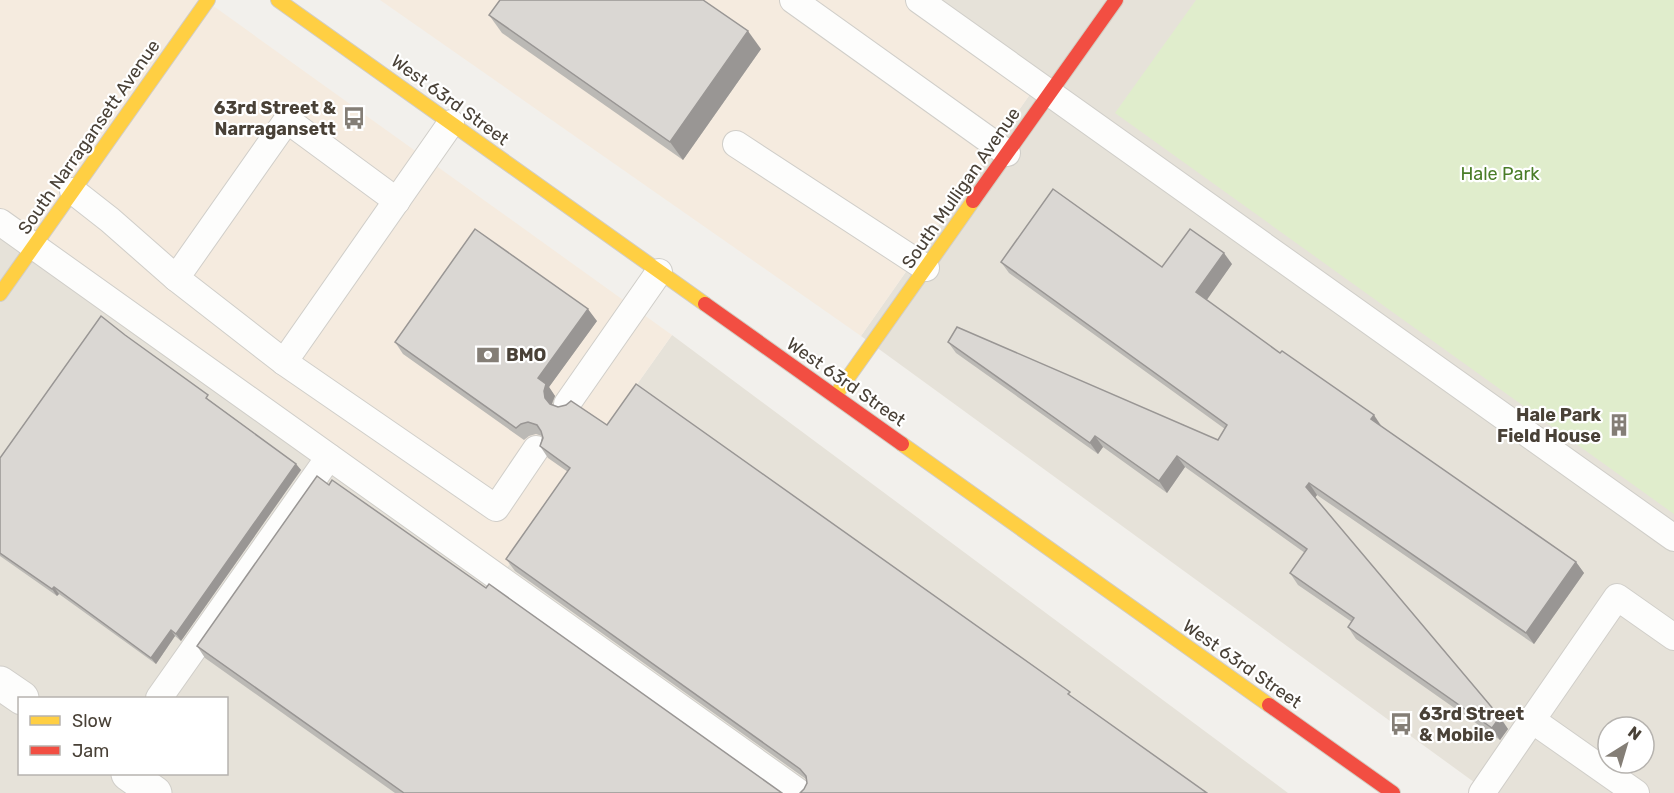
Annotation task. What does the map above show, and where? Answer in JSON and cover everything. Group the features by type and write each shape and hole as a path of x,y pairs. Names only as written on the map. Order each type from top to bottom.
{"main road":[{"name":"South Narragansett Avenue","path":"0,294 208,0"},
{"name":"West 63rd Street","path":"278,0 1393,793"},
{"name":"South Mulligan Avenue","path":"835,396 1116,0"}],"street":[{"path":"0,683 19,697"},
{"path":"129,775 155,793"}],"lane":[{"path":"793,0 1007,153"},
{"path":"919,0 1674,538"},
{"path":"176,278 287,120 397,201"},
{"path":"284,362 451,123"},
{"path":"736,144 926,268"},
{"path":"73,191 176,278 284,362 496,508 536,449"},
{"path":"0,222 800,793"},
{"path":"567,404 659,272"},
{"path":"160,697 329,457"},
{"path":"1482,793 1617,597 1674,637"},
{"path":"1532,720 1636,793"}],"shaded area":[{"path":"0,0 205,0 672,335 503,573 0,211"},
{"path":"380,0 904,0 1033,90 861,336"},
{"path":"904,0 1674,0 1674,793 1489,793 861,336 1033,90"},
{"path":"0,211 503,573 672,335 1288,793 0,793"}],"green space":[{"name":"Hale Park","path":"1196,0 1674,0 1674,514 1115,113"}],"building":[{"path":"500,0 703,0 748,31 670,142 489,15"},
{"path":"1053,189 1162,267 1190,229 1224,253 1196,292 1280,353 1282,351 1374,415 1371,419 1576,562 1526,633 1309,483 1306,487 1500,717 1492,728 1348,627 1354,618 1290,573 1307,549 1177,456 1159,481 1095,436 1090,443 948,342 957,327 1218,440 1227,425 1001,262"},
{"path":"475,229 588,309 538,378 546,384 545,398 550,404 558,407 571,401 607,425 636,384 1070,692 1068,694 1207,793 800,793 807,783 806,776 800,769 506,559 570,468 540,446 543,438 537,425 528,422 516,428 395,342"},
{"path":"101,316 208,395 206,398 296,464 176,634 171,630 151,658 54,587 52,589 0,553 0,458"},
{"path":"317,476 329,485 332,480 486,588 489,584 782,793 404,793 197,646"}],"traffic: slow":[{"path":"0,294 208,0"},
{"path":"278,0 705,304"},
{"path":"835,396 973,201"},
{"path":"902,444 1269,705"}],"traffic: jam":[{"path":"973,201 1116,0"},
{"path":"705,304 902,444"},
{"path":"1269,705 1393,793"}],"place":[{"name":"63rd Street & Narragansett","path":"354,118"},
{"name":"BMO","path":"488,355"},
{"name":"Hale Park Field House","path":"1619,425"},
{"name":"63rd Street & Mobile","path":"1401,724"}]}
